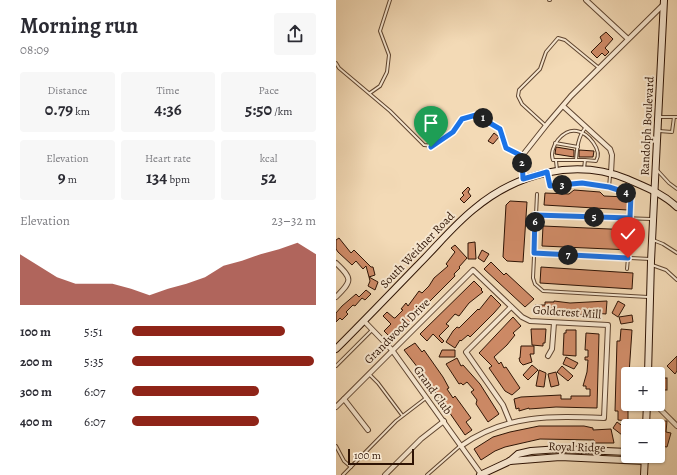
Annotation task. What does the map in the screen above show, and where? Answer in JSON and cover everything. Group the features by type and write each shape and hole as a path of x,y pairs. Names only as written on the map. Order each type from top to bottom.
{"main road":[{"name":"Randolph Boulevard","path":"648,367 654,190 665,1"},
{"name":"South Weidner Road","path":"337,346 364,321 475,208 523,179 547,172 557,171 584,170 611,173 654,190 668,198 677,207"},
{"name":"Royal Ridge","path":"480,475 510,460 518,454 545,449 621,452"},
{"name":"Royal Ridge","path":"510,460 560,457 621,458"},
{"path":"644,475 645,463"}],"street":[{"path":"586,0 628,38"},
{"path":"523,179 522,156 563,106 665,1"},
{"path":"563,106 587,126 612,152 611,173"},
{"path":"336,263 350,279 349,285 336,297"},
{"name":"Goldcrest Mill","path":"473,270 511,307 530,321 608,325 604,418 546,416 510,422"},
{"name":"Grandwood Drive","path":"336,407 473,270"},
{"path":"461,446 482,432 510,422 503,405 466,352 511,307"},
{"name":"Grand Club","path":"364,321 392,350 444,421 480,475"},
{"path":"548,356 552,349 554,323"},
{"path":"344,399 368,430"},
{"path":"662,411 677,426"},
{"path":"385,475 421,439 444,421"}],"lane":[{"path":"370,94 380,86 387,72 389,55 380,31 390,0"},
{"path":"546,126 522,104 518,96 519,90 540,69 546,52 551,45 558,38 565,40 599,68"},
{"path":"336,63 339,68 390,111 424,145 434,146 453,132 462,119 474,114 500,129 506,148 522,156"},
{"path":"658,116 675,117 672,132 658,130"},
{"path":"576,160 581,132 587,126"},
{"path":"568,132 581,132 599,152 596,161 553,160 551,156 555,143 568,132"},
{"path":"555,143 578,147"},
{"path":"584,160 584,170"},
{"path":"556,161 557,171"},
{"path":"656,169 668,183 677,189"},
{"path":"547,172 550,186 582,183 609,187 631,194 630,218"},
{"path":"609,187 611,173"},
{"path":"537,194 533,278 535,284 543,291 650,297"},
{"path":"535,215 653,219"},
{"path":"652,239 663,244 677,254"},
{"path":"534,253 628,258 651,262 666,270 677,280"},
{"path":"627,269 628,258"},
{"path":"336,366 372,329"},
{"path":"369,374 378,383 402,416"},
{"path":"343,475 402,416 427,397"},
{"path":"336,446 344,461 351,467"},
{"path":"427,475 461,446"}],"building":[{"path":"606,32 613,39 605,48 609,52 605,56 602,53 597,58 591,52 602,41 600,37"},
{"path":"494,133 499,137 493,144 488,141"},
{"path":"556,147 574,150 574,157 555,154"},
{"path":"579,150 594,151 593,157 579,157"},
{"path":"468,187 470,189 468,192 471,196 464,203 460,199 464,195 462,193"},
{"path":"574,190 600,192 604,196 626,197 628,200 628,210 544,205 545,193 569,194"},
{"path":"510,201 527,202 523,262 507,261 503,257 506,205"},
{"path":"543,226 632,230 635,233 634,247 631,250 542,246"},
{"path":"339,238 351,253 354,250 371,267 373,267 375,275 369,277 366,266 363,269 356,261 352,265 338,252 336,249 336,240"},
{"path":"475,242 476,259 468,259 468,243"},
{"path":"455,245 467,258 454,274 455,276 392,339 384,331 391,324 383,316 387,312 395,318 403,310 401,309 406,303 408,306 419,291 422,293 434,278 448,266 446,264 455,252 451,248"},
{"path":"482,250 489,254 484,262 478,258"},
{"path":"491,262 504,275 506,273 534,299 525,307 484,269"},
{"path":"541,267 633,273 632,289 540,283"},
{"path":"369,277 378,282 375,290 368,286 370,281"},
{"path":"474,281 483,292 469,303 459,316 455,314 446,324 449,326 439,336 444,341 442,343 433,334 427,341 420,334"},
{"path":"366,290 371,294 365,300 362,298 355,306 353,305 346,312 348,314 342,320 340,318 336,322 336,313 342,306 356,294 359,297"},
{"path":"491,295 501,305 494,313 470,337 468,335 461,341 460,340 455,348 446,342 453,331 457,327 459,328 478,309 479,310"},
{"path":"554,301 570,303 607,301 606,314 535,314 535,305 545,305 545,302"},
{"path":"618,301 625,305 618,317 612,313"},
{"path":"632,315 633,322 621,324 619,317"},
{"path":"513,317 521,326 513,333 515,335 507,345 494,357 499,364 501,362 504,368 506,367 520,388 512,395 505,391 489,368 492,366 479,353"},
{"path":"531,329 546,329 545,343 543,343 543,346 532,345"},
{"path":"621,329 632,330 629,367 621,367 621,411 628,411 628,419 621,419 621,420 618,420 618,411 615,411 617,341 620,341"},
{"path":"566,330 576,330 576,356 563,355 564,333 566,333"},
{"path":"586,333 599,334 597,408 529,408 519,411 519,408 516,409 514,399 521,397 561,395 561,399 571,399 571,396 590,396 590,389 586,389 586,386 583,386 587,372 588,360 585,360 585,357 588,357 588,350 585,350"},
{"path":"415,343 422,352 424,350 443,377 449,388 447,389 453,398 455,396 471,418 466,422 472,430 465,435 422,373 404,350"},
{"path":"521,346 534,346 534,354 530,354 532,362 523,365 520,362 519,358"},
{"path":"442,350 455,350 455,357 439,357"},
{"path":"677,356 677,371 675,374 667,366"},
{"path":"566,357 578,363 574,369 563,364"},
{"path":"457,358 461,366 463,365 480,384 499,414 488,422 476,404 477,400 471,392 474,390 467,382 463,385 461,383 459,384 446,364"},
{"path":"532,365 538,370 528,380 523,375"},
{"path":"562,366 573,376 568,381 557,372"},
{"path":"539,370 546,373 544,387 536,386"},
{"path":"556,372 559,385 551,387 548,374"},
{"path":"665,378 667,378 667,390 665,390"},
{"path":"665,421 667,421 666,432 671,433 667,447 665,447"},
{"path":"617,422 621,425 621,434 613,428"},
{"path":"539,426 584,426 593,428 593,430 611,429 614,443 594,443 594,440 540,439 505,447 495,451 481,460 474,449 493,437 510,432"}],"route":[{"path":"431,147 453,132 462,119 474,114 491,122 500,129 506,148 522,156 523,179 547,172 550,186 582,183 609,187 631,194 630,218 535,215 534,253 628,258"}]}
